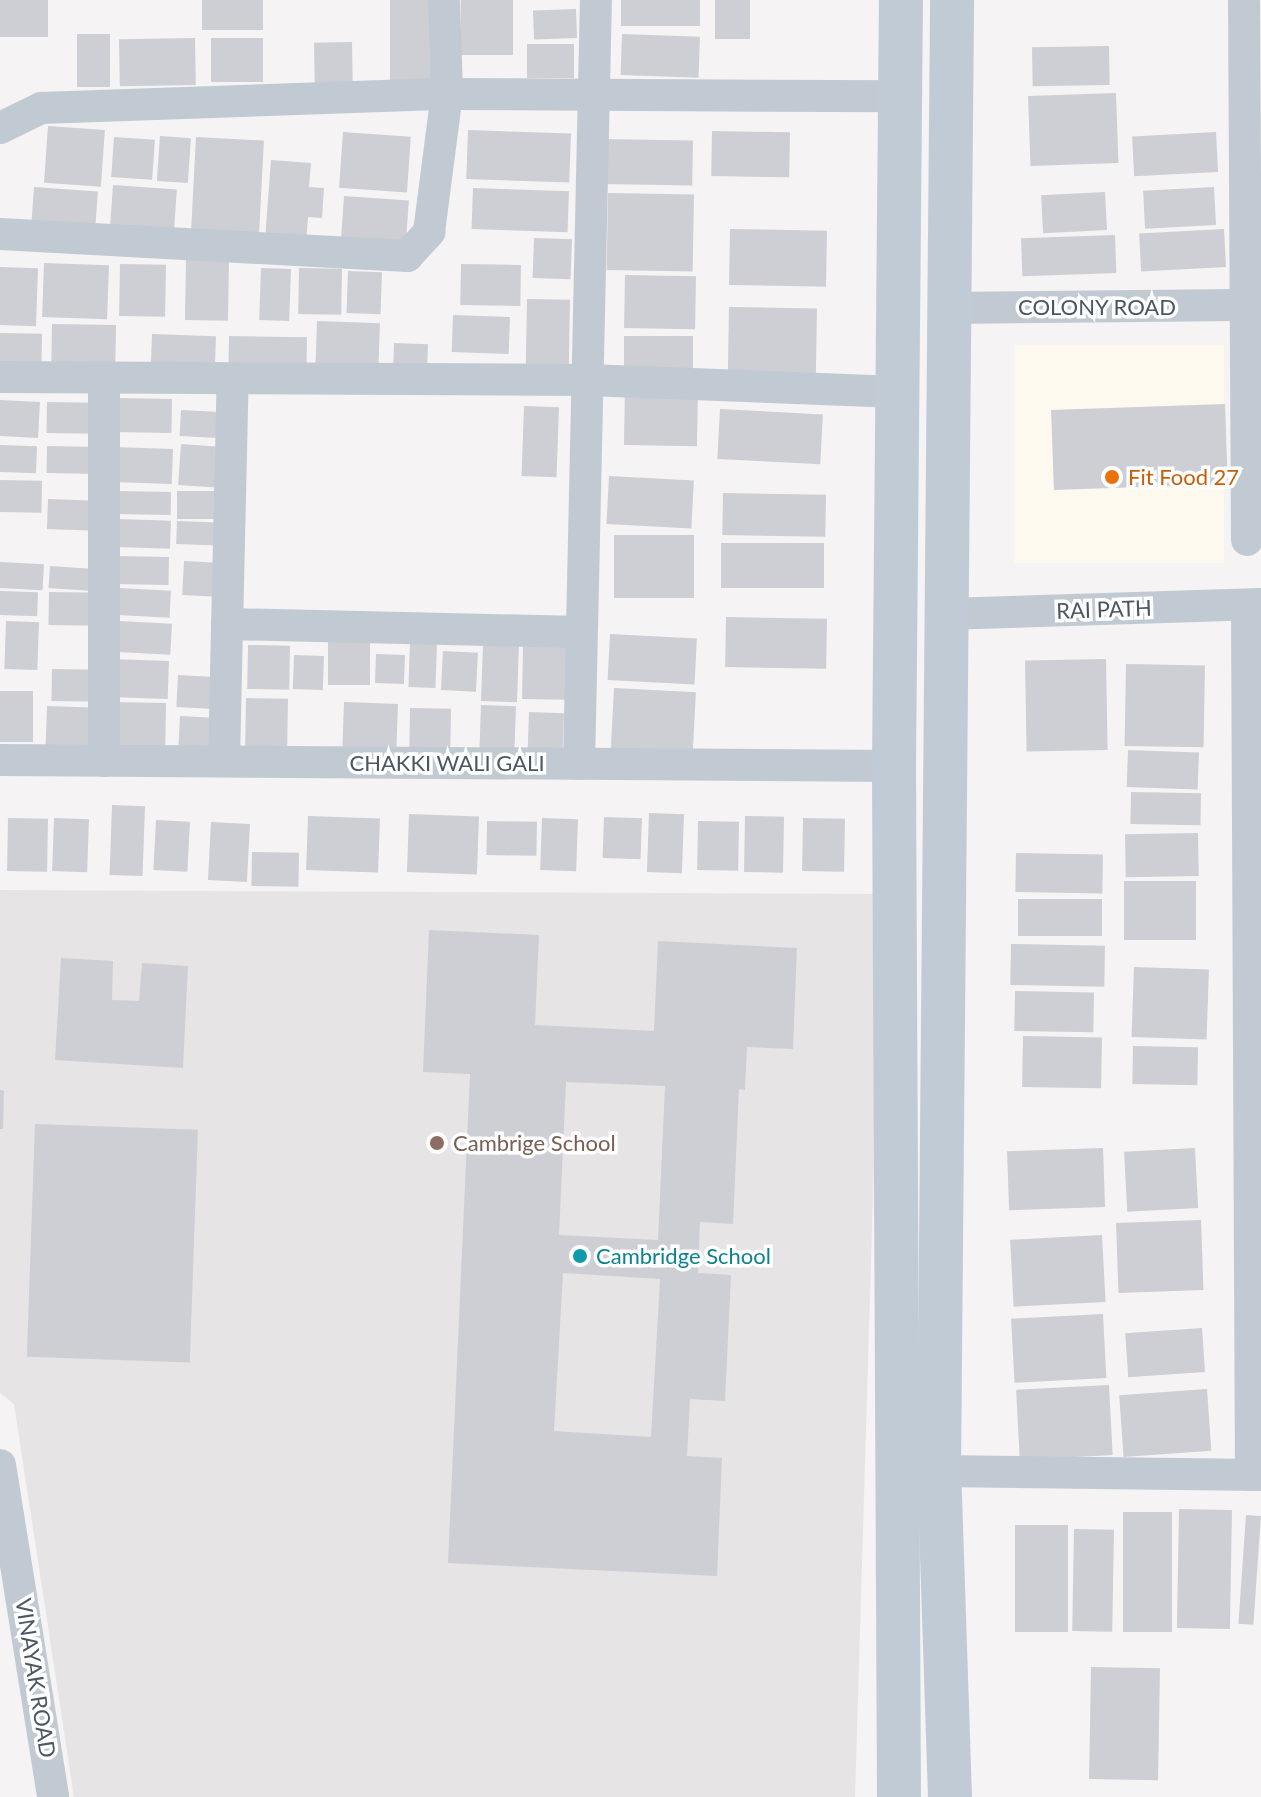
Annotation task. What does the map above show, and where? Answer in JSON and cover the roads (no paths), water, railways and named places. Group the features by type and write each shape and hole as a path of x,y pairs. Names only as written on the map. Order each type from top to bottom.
{"street":[{"path":"0,234 407,256 429,232 447,94 444,0"},
{"path":"579,764 596,0"},
{"path":"899,1797 894,766 901,0"},
{"path":"950,1797 939,1471 952,0"},
{"path":"1244,0 1253,49 1253,305 1247,540"},
{"path":"0,128 41,108 447,94 900,96"},
{"name":"COLONY ROAD","path":"949,308 1253,305"},
{"path":"0,377 104,380 587,380 898,392"},
{"path":"224,761 233,378"},
{"path":"104,380 104,761"},
{"path":"939,1471 1256,1475 1254,604"},
{"name":"RAI PATH","path":"946,614 1254,604"},
{"path":"227,624 581,632"},
{"name":"CHAKKI WALI GALI","path":"0,760 894,766"},
{"name":"VINAYAK ROAD","path":"0,1465 53,1797"}],"place":[{"name":"Fit Food 27","path":"1112,477"},
{"name":"Cambrige School","path":"437,1143"},
{"name":"Cambridge School","path":"580,1256"}]}
